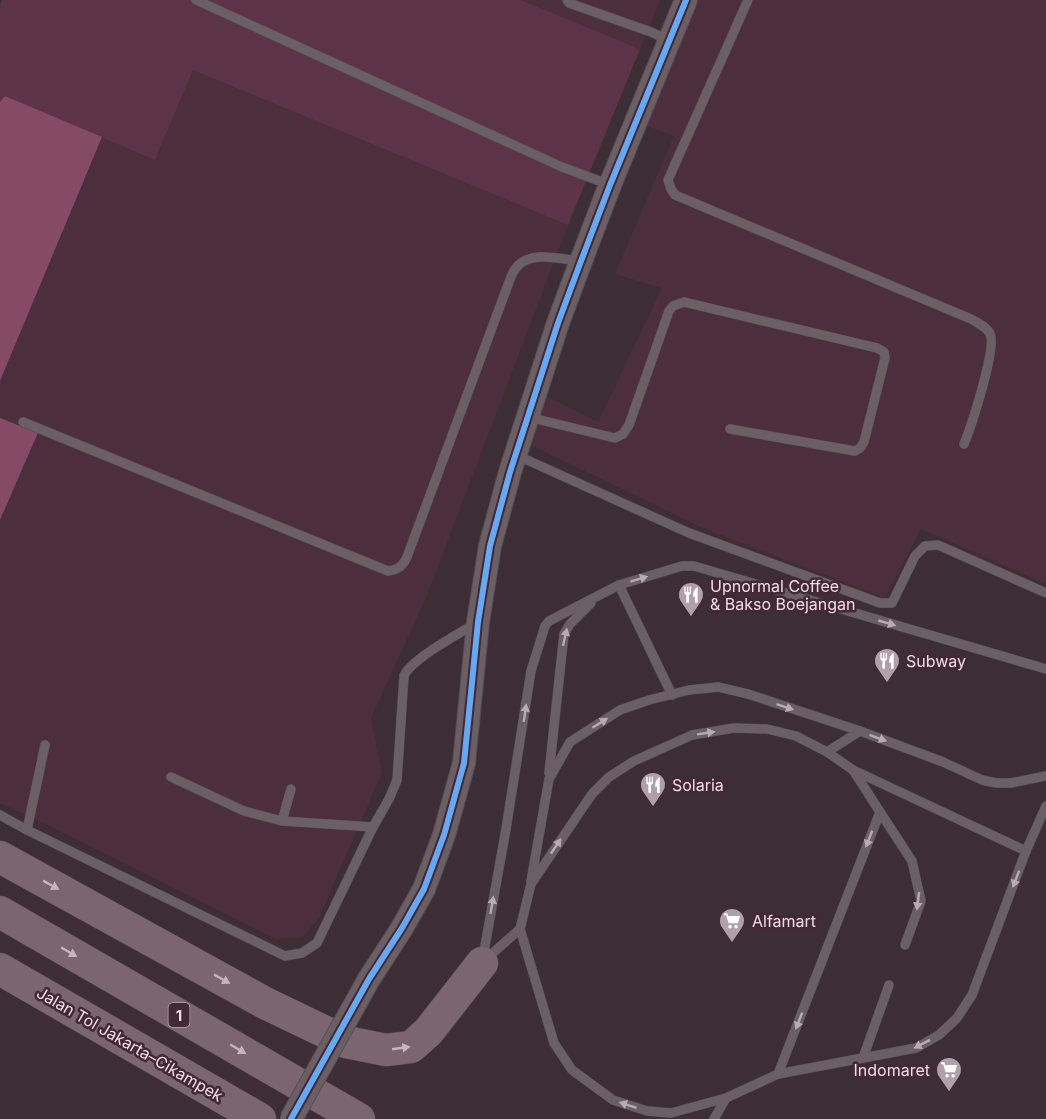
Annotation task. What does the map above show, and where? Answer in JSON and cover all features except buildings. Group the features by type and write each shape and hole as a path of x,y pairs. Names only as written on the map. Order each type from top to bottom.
{"highway":[{"path":"0,857 265,1003 346,1042 386,1050 411,1047 428,1032 482,963"},
{"name":"1","path":"0,912 358,1119"},
{"name":"Jalan Tol Jakarta–Cikampek","path":"0,969 260,1119"}],"street":[{"path":"291,1119 369,979 424,889 444,835 464,763 478,622 490,546 516,455 558,323 581,261 686,0"}],"lane":[{"path":"196,0 562,167 610,185"},
{"path":"567,0 569,3 651,32 669,41"},
{"path":"748,0 668,180 671,189 675,195 971,319 987,329 991,336 990,353 971,427 964,444"},
{"path":"22,422 388,571 395,570 401,567 407,557 516,268 527,260 540,257 581,261"},
{"path":"528,417 615,438 623,434 629,425 669,311 673,306 684,302 877,348 884,352 885,358 864,442 855,451 730,429"},
{"path":"516,455 689,533 880,603 892,603 915,556 925,546 932,545 938,545 1046,593"},
{"path":"482,963 531,671 543,631 549,621 619,585 693,566 1046,669"},
{"path":"619,585 672,695"},
{"path":"600,595 578,615 564,634 549,779 531,884 520,930 554,1043 572,1070 613,1100 647,1111 671,1113 726,1098 778,1074 916,1048 939,1035 957,1018 972,995 1026,851 1046,806"},
{"path":"0,815 285,956 302,953 317,943 397,780 406,670 422,657 478,622"},
{"path":"549,779 570,742 620,710 689,690 718,687 748,694 860,731 943,762 982,780 1011,783 1046,776"},
{"path":"531,884 592,794 609,777 634,761 692,735 735,728 767,729 796,736 827,752 853,770 1026,851"},
{"path":"827,752 860,731"},
{"path":"27,830 45,745"},
{"path":"853,770 912,861 921,901 905,945"},
{"path":"171,777 244,812 282,821 373,827"},
{"path":"282,821 291,789"},
{"path":"778,1074 880,812"},
{"path":"482,963 520,930"},
{"path":"863,1058 890,985"},
{"path":"714,1119 726,1098"}],"shaded area":[{"path":"2,0 521,0 640,49 568,225 193,70 155,160 5,96 0,102 0,5"},
{"path":"521,0 660,0 640,49"},
{"path":"697,0 1046,0 1046,584 921,529 885,598 703,528 527,443 544,395 598,422 662,288 615,274 674,136 645,125"},
{"path":"193,70 568,225 427,595 371,718 382,772 319,918 302,937 276,939 0,803 0,520 38,434 0,418 0,381 102,137 155,159"},
{"path":"5,96 102,137 0,381 0,102"},
{"path":"0,418 38,433 0,520"}],"cycle path":[{"path":"291,1119 369,979 424,889 444,835 464,763 478,622 490,546 510,472 558,323 581,261 686,0"}],"place":[{"name":"Upnormal Coffee & Bakso Boejangan","path":"691,618"},
{"name":"Subway","path":"887,684"},
{"name":"Solaria","path":"653,808"},
{"name":"Alfamart","path":"732,944"},
{"name":"Indomaret","path":"949,1093"}]}
